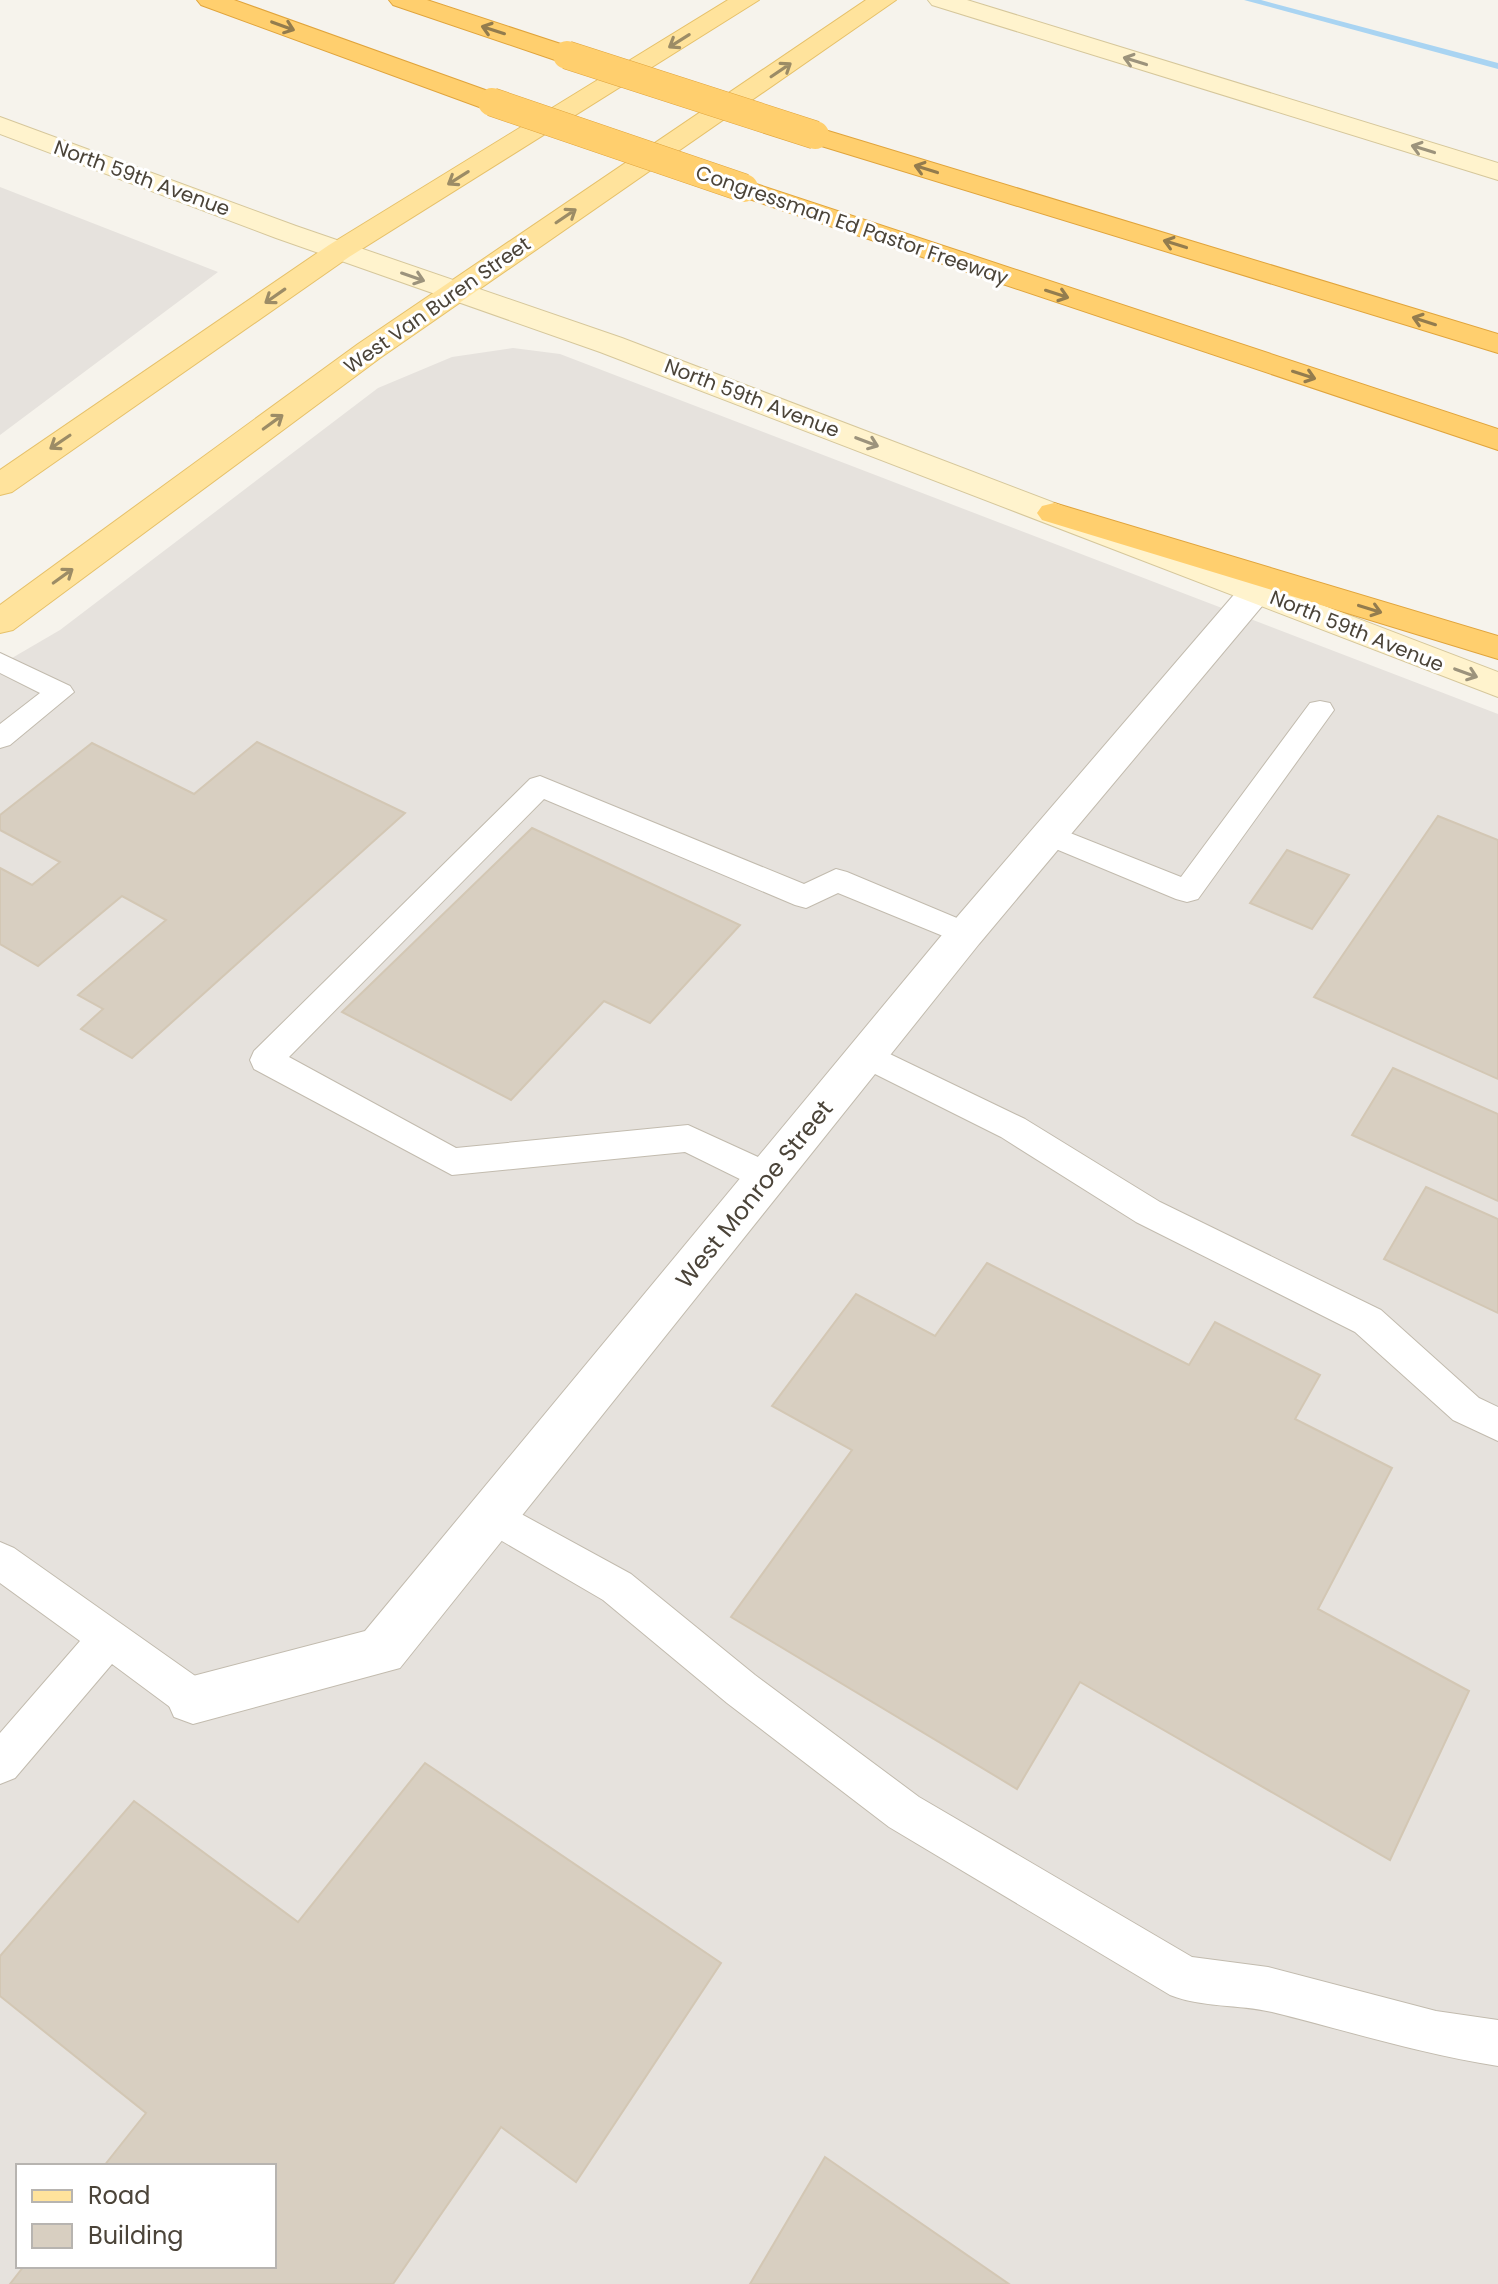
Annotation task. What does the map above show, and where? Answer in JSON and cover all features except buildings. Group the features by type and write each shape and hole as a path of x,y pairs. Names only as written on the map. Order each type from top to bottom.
{"highway":[{"name":"Congressman Ed Pastor Freeway","path":"210,0 492,102 1498,440"},
{"path":"402,0 815,135 1498,344"},
{"path":"1054,513 1498,648"}],"main road":[{"path":"0,485 339,251 746,0"},
{"name":"West Van Buren Street","path":"0,622 455,291 883,0"},
{"path":"941,0 1498,172"},
{"name":"North 59th Avenue","path":"0,125 339,251 611,345 1498,685"}],"street":[{"name":"West Monroe Street","path":"193,1699 381,1651 965,934 1256,591"}],"lane":[{"path":"0,662 60,692 0,738"},
{"path":"1050,835 1187,891 1320,710"},
{"path":"768,1177 688,1138 452,1162 266,1060 540,786 806,897 836,880 965,934"},
{"path":"867,1055 1013,1128 1148,1212 1368,1321 1466,1409 1498,1425"},
{"path":"492,1515 617,1587 741,1689 904,1812 1186,1979 1268,1989 1436,2034 1498,2043"},
{"path":"0,1560 193,1699"},
{"path":"0,1764 109,1638"}],"shaded area":[{"path":"0,187 218,272 0,435"},
{"path":"513,348 560,354 1498,714 1498,2284 0,2284 0,665 60,630 378,388 452,357"}],"waterway":[{"path":"1249,0 1498,66"}]}
